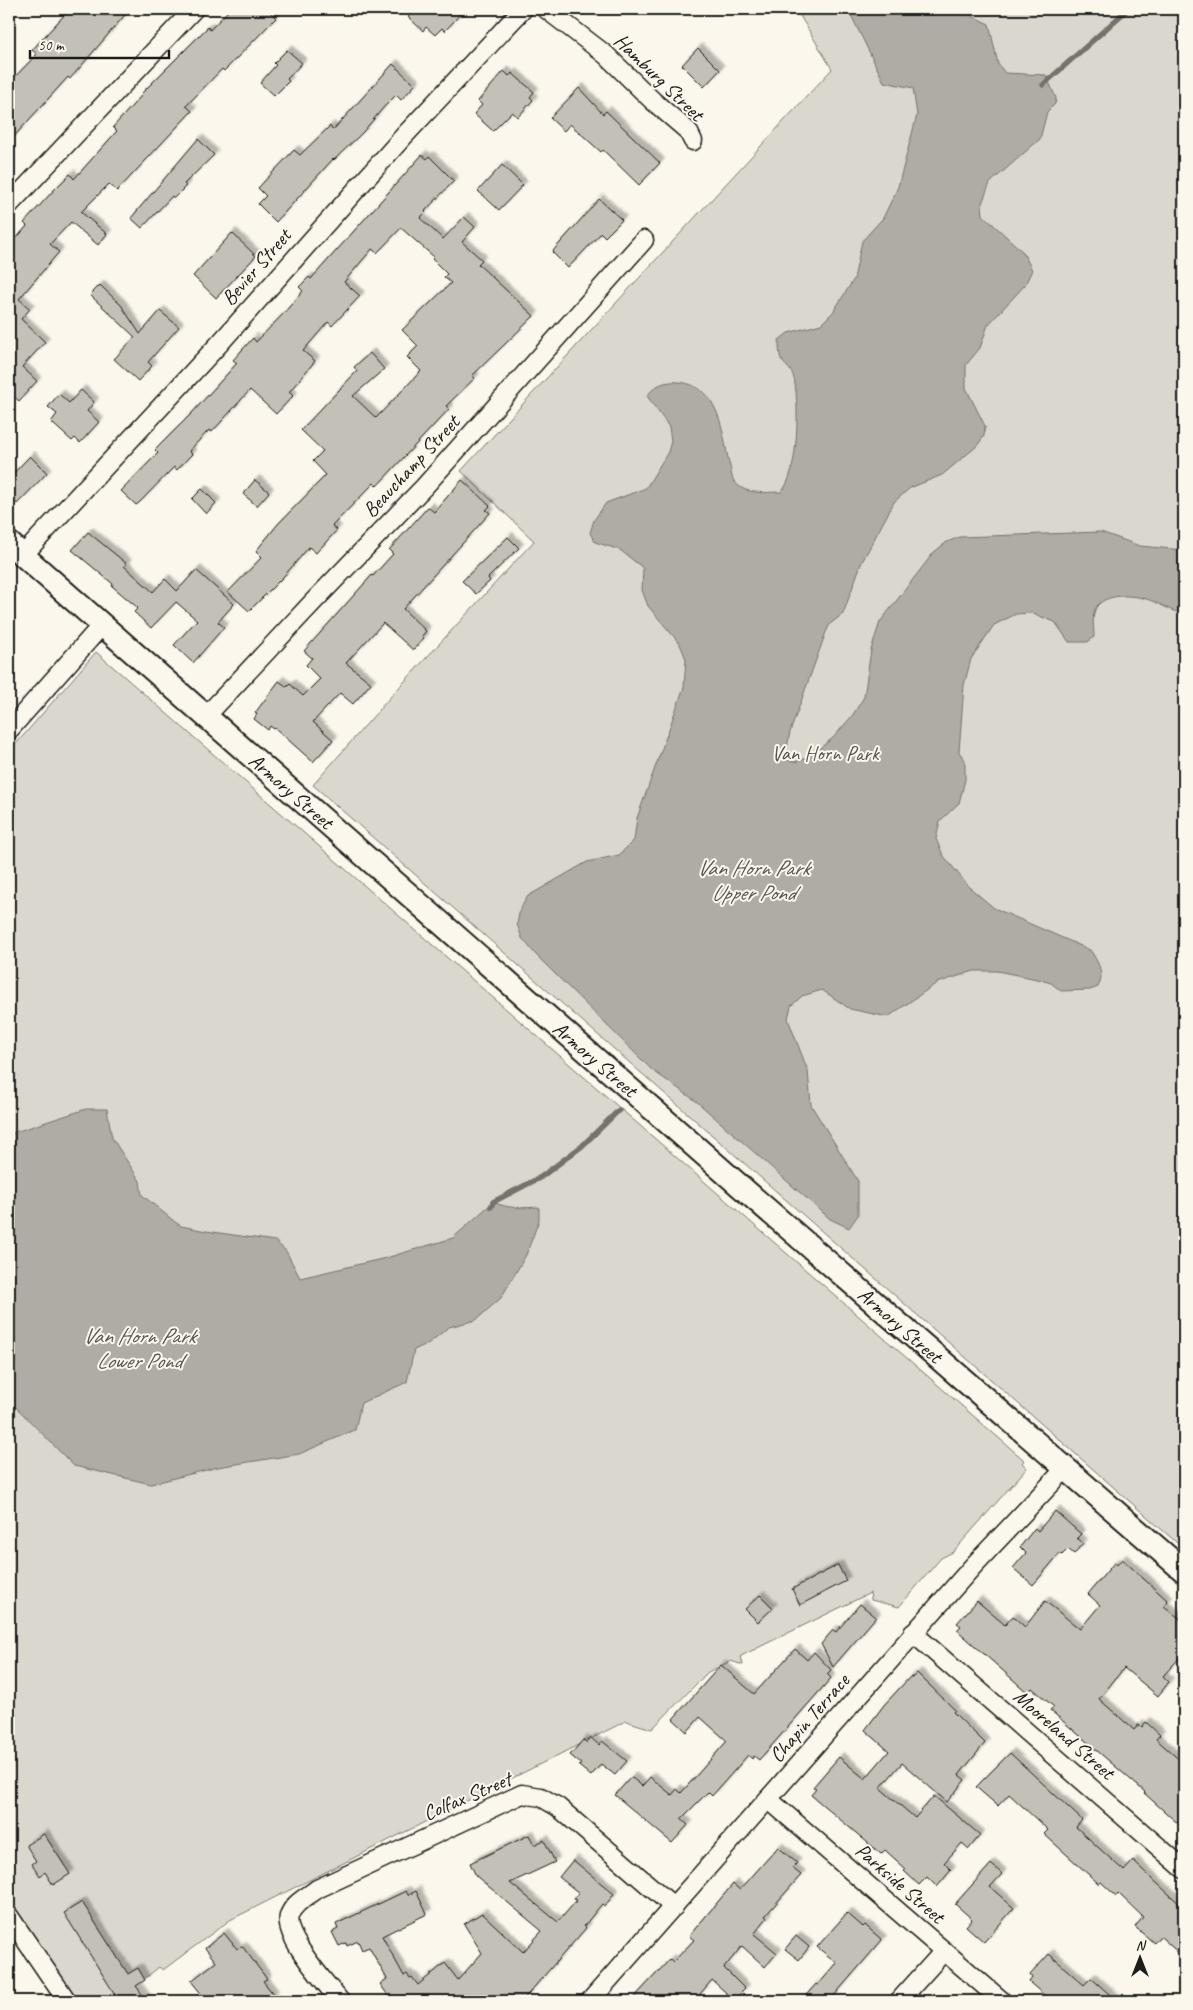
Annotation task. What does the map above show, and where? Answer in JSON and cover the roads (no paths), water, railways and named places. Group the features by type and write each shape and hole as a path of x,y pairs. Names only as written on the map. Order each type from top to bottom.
{"main road":[{"name":"Armory Street","path":"16,549 829,1264 1184,1571"}],"street":[{"path":"9,204 194,9"},
{"name":"Bevier Street","path":"16,549 214,349 397,144 523,9"},
{"name":"Hamburg Street","path":"546,9 606,55 653,101 688,130 693,141"},
{"name":"Beauchamp Street","path":"206,716 424,487 644,240"},
{"path":"9,730 102,625"},
{"name":"Chapin Terrace","path":"590,2001 913,1633 974,1565 1066,1468"},
{"name":"Mooreland Street","path":"913,1633 1184,1869"},
{"name":"Colfax Street","path":"340,2001 295,1942 288,1925 289,1916 294,1906 317,1890 522,1794 540,1797 558,1807 674,1907"},
{"name":"Parkside Street","path":"768,1799 1002,2001"},
{"path":"9,1916 67,2001"},
{"path":"899,2001 944,1951"}],"water":[{"name":"Van Horn Park Upper Pond","path":"848,9 957,9 989,24 998,64 1005,73 1046,75 1056,98 1055,104 1047,112 1040,139 990,183 982,203 983,215 1023,252 1032,270 1025,285 988,325 980,348 966,365 966,388 985,426 984,436 977,446 942,475 910,488 894,502 861,564 843,614 830,624 826,632 790,732 785,759 794,762 807,758 833,738 852,716 864,697 871,650 880,622 934,552 947,542 960,537 1101,532 1140,546 1184,550 1184,613 1176,612 1139,597 1123,596 1108,598 1097,606 1095,610 1093,617 1094,637 1088,642 1069,642 1055,622 1031,613 1016,614 994,625 971,659 964,685 959,752 965,760 965,780 959,803 940,821 936,839 943,855 969,887 994,908 1090,950 1101,972 1098,987 1090,990 1061,991 1051,983 1037,979 997,971 974,971 937,983 888,1017 850,1009 822,990 802,996 791,1006 788,1019 808,1071 811,1105 858,1181 858,1215 849,1228 830,1219 696,1101 652,1070 536,955 522,938 517,924 520,909 528,896 587,862 619,855 634,840 637,818 684,687 686,659 680,644 648,606 642,590 643,568 620,550 595,542 590,533 594,520 606,503 646,488 668,452 671,441 669,427 647,396 657,386 669,382 693,385 703,392 717,412 734,481 749,491 781,492 787,483 795,454 797,400 793,375 781,359 779,340 788,333 821,324 833,312 854,279 862,241 883,218 898,187 917,115 913,88 884,82"},
{"name":"Van Horn Park Lower Pond","path":"86,1109 107,1109 112,1138 140,1181 142,1195 175,1222 181,1226 206,1231 275,1241 286,1251 300,1278 386,1258 453,1238 493,1202 510,1207 539,1207 539,1220 526,1255 501,1298 476,1320 449,1327 429,1343 414,1350 407,1382 361,1403 355,1430 299,1454 218,1467 151,1484 74,1466 9,1400 9,1134"}],"waterway":[{"path":"1043,85 1128,9"},
{"path":"491,1207 493,1202 541,1177 582,1146 619,1110"}],"park label":[{"name":"Van Horn Park","path":"825,753"}]}
